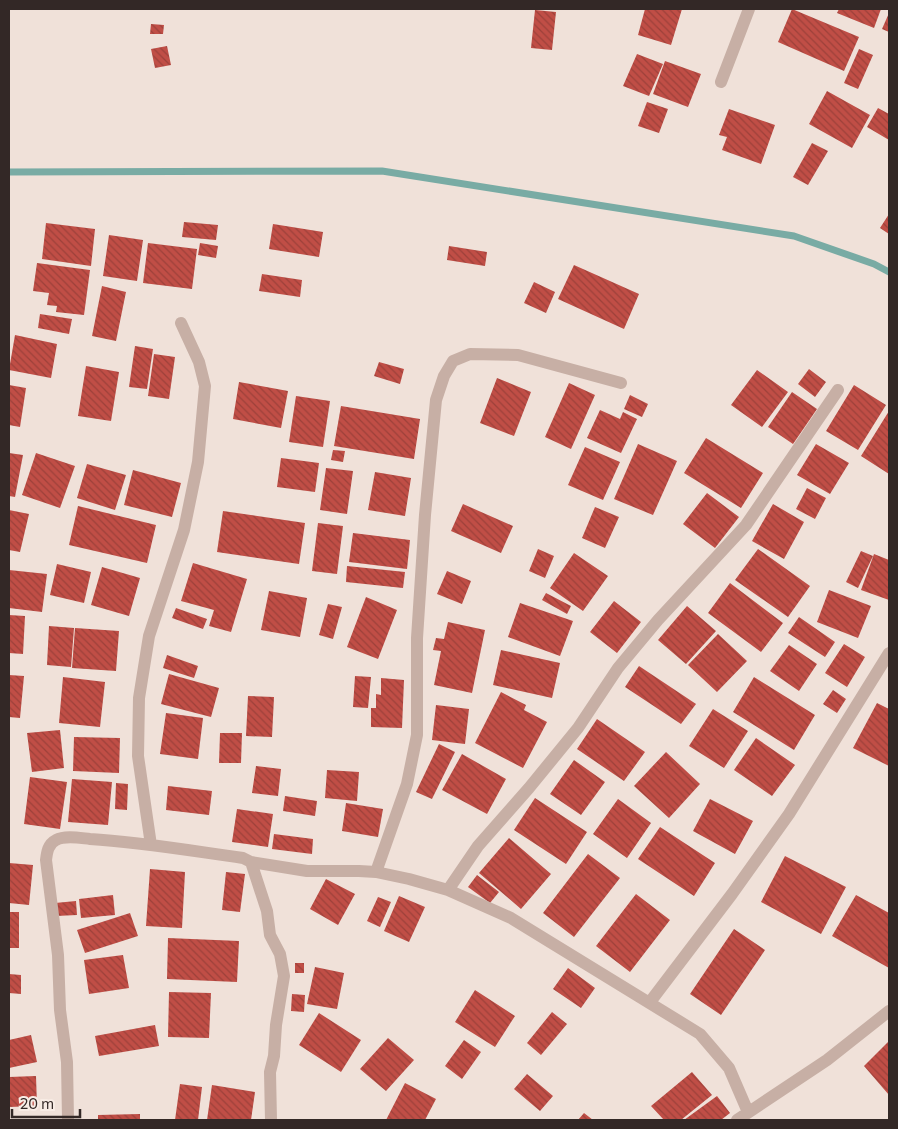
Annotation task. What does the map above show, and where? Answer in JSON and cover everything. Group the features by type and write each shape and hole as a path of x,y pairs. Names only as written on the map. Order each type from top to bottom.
{"street":[{"path":"722,82 749,9"},
{"path":"151,845 138,756 140,698 149,636 184,530 198,462 205,386 199,362 181,323"},
{"path":"376,872 407,784 417,735 417,638 425,514 436,400 444,376 453,361 470,354 518,355 621,383"},
{"path":"448,890 478,846 530,788 578,728 618,668 658,620 746,525 838,390"},
{"path":"650,1002 732,894 789,814 889,652"},
{"path":"68,1120 67,1062 60,1010 58,955 46,860 48,846 56,840 73,838 117,840 243,858 251,862 307,872 376,872 448,890 511,918 700,1034 730,1068 748,1112"},
{"path":"251,862 267,911 270,935 280,954 284,976 276,1025 274,1056 270,1072 270,1120"},
{"path":"737,1120 827,1060 889,1011"}],"building":[{"path":"645,9 682,9 671,45 638,35"},
{"path":"792,9 859,37 844,71 778,42"},
{"path":"839,9 881,9 874,28 837,13"},
{"path":"535,10 556,12 552,50 531,48"},
{"path":"889,13 889,32 882,29"},
{"path":"151,24 164,25 163,34 150,34"},
{"path":"167,46 171,65 155,68 151,49"},
{"path":"859,49 873,55 858,89 844,83"},
{"path":"637,54 663,64 649,96 623,86"},
{"path":"665,61 701,74 688,107 653,94"},
{"path":"827,91 870,115 852,148 809,124"},
{"path":"647,102 668,109 659,133 638,126"},
{"path":"878,108 889,114 889,140 867,127"},
{"path":"729,109 775,125 761,164 722,150 727,137 719,135"},
{"path":"812,143 828,151 808,185 793,177"},
{"path":"889,214 889,234 880,228"},
{"path":"184,222 218,225 216,240 182,237"},
{"path":"46,223 95,229 91,266 42,259"},
{"path":"273,224 323,232 319,257 269,249"},
{"path":"109,235 143,240 137,281 103,276"},
{"path":"148,243 197,249 192,289 143,283"},
{"path":"200,243 218,246 216,258 198,255"},
{"path":"449,246 487,252 485,266 447,260"},
{"path":"37,263 90,270 84,315 56,312 57,306 47,305 49,293 33,291"},
{"path":"574,265 639,294 624,329 558,299"},
{"path":"262,274 302,280 300,297 259,291"},
{"path":"534,282 555,292 546,313 524,303"},
{"path":"102,286 126,292 116,341 92,336"},
{"path":"40,314 72,319 69,334 38,328"},
{"path":"15,335 57,344 51,378 9,370"},
{"path":"135,346 153,349 147,389 129,387"},
{"path":"154,354 175,357 169,399 148,396"},
{"path":"379,362 404,369 400,384 374,376"},
{"path":"86,366 119,372 111,421 78,416"},
{"path":"809,369 826,382 815,397 798,384"},
{"path":"757,370 788,392 762,427 731,405"},
{"path":"497,378 531,392 514,436 480,423"},
{"path":"239,382 288,391 281,428 233,419"},
{"path":"569,383 595,395 571,449 545,437"},
{"path":"9,385 26,388 20,427 9,425"},
{"path":"854,385 886,405 858,450 826,431"},
{"path":"792,392 817,409 793,444 768,427"},
{"path":"630,395 648,404 642,417 624,409"},
{"path":"296,396 330,401 323,447 289,442"},
{"path":"341,406 420,419 414,459 334,446"},
{"path":"600,410 620,419 623,412 637,419 621,453 587,438"},
{"path":"889,411 889,474 861,456"},
{"path":"706,438 763,473 741,508 684,473"},
{"path":"638,444 677,461 653,515 614,499"},
{"path":"816,444 849,463 830,494 797,475"},
{"path":"585,447 620,462 603,500 568,485"},
{"path":"333,450 345,451 343,462 331,460"},
{"path":"9,453 23,455 15,497 9,496"},
{"path":"36,453 75,466 60,508 22,495"},
{"path":"281,458 319,463 315,492 277,487"},
{"path":"87,464 126,475 115,510 77,498"},
{"path":"326,468 353,471 347,514 320,510"},
{"path":"133,470 181,483 172,517 124,505"},
{"path":"375,472 411,478 405,516 368,510"},
{"path":"807,488 826,498 815,519 796,509"},
{"path":"707,493 739,517 715,548 683,524"},
{"path":"463,504 513,526 501,553 451,531"},
{"path":"773,504 804,522 784,559 752,541"},
{"path":"78,506 156,525 147,563 69,545"},
{"path":"595,507 619,517 605,548 582,538"},
{"path":"9,510 29,514 20,552 9,550"},
{"path":"223,511 305,523 299,564 217,552"},
{"path":"318,523 343,526 337,574 312,571"},
{"path":"353,533 410,540 407,569 349,562"},
{"path":"538,549 554,556 545,578 529,571"},
{"path":"758,549 810,586 788,617 735,580"},
{"path":"861,551 873,556 858,588 846,582"},
{"path":"574,553 608,576 583,611 550,588"},
{"path":"874,554 889,560 889,600 861,590"},
{"path":"193,563 247,579 231,632 209,626 214,610 181,601"},
{"path":"57,564 91,572 84,603 50,595"},
{"path":"347,566 405,572 403,588 346,582"},
{"path":"102,567 140,578 129,616 91,605"},
{"path":"9,570 47,574 42,612 9,608"},
{"path":"447,571 471,581 462,604 437,594"},
{"path":"730,583 783,623 761,652 708,613"},
{"path":"829,590 871,606 858,638 817,622"},
{"path":"269,591 307,598 300,637 261,630"},
{"path":"546,593 571,606 567,614 542,600"},
{"path":"366,597 397,610 378,659 347,647"},
{"path":"614,601 641,622 617,653 590,632"},
{"path":"520,603 573,621 560,656 508,637"},
{"path":"328,604 342,607 333,639 319,635"},
{"path":"687,606 716,631 686,664 658,640"},
{"path":"176,608 207,619 203,629 172,618"},
{"path":"9,615 25,616 23,654 9,653"},
{"path":"799,617 835,642 825,657 788,633"},
{"path":"448,622 485,630 472,693 434,685 441,651 433,650 436,638 444,639"},
{"path":"49,626 74,628 71,667 47,665"},
{"path":"75,628 119,631 116,671 72,668"},
{"path":"718,634 747,661 717,692 688,665"},
{"path":"844,644 865,657 847,687 825,673"},
{"path":"789,645 817,664 799,691 770,671"},
{"path":"501,650 560,663 552,698 493,685"},
{"path":"167,655 198,666 194,678 163,668"},
{"path":"639,666 696,704 681,724 625,687"},
{"path":"169,674 219,688 211,717 161,704"},
{"path":"9,675 24,676 20,718 9,717"},
{"path":"355,676 371,677 368,708 353,707"},
{"path":"63,677 105,682 100,727 59,723"},
{"path":"754,677 815,715 794,750 733,712"},
{"path":"381,678 404,680 402,728 371,727 371,708 376,708 376,694 381,695"},
{"path":"833,690 846,699 837,713 823,704"},
{"path":"501,692 526,705 524,710 547,722 523,768 475,743"},
{"path":"248,696 274,697 272,737 246,736"},
{"path":"877,703 889,709 889,766 853,748"},
{"path":"436,705 469,709 465,744 432,740"},
{"path":"713,709 748,731 724,768 689,746"},
{"path":"166,713 203,718 198,759 160,754"},
{"path":"597,719 645,752 624,781 577,749"},
{"path":"60,730 64,768 32,772 27,733"},
{"path":"220,733 242,733 241,763 219,763"},
{"path":"74,737 120,738 119,773 73,771"},
{"path":"756,738 795,765 772,796 734,770"},
{"path":"439,744 455,752 432,799 416,792"},
{"path":"666,752 700,784 669,818 634,786"},
{"path":"462,754 506,779 487,814 442,790"},
{"path":"574,760 605,782 581,815 550,794"},
{"path":"256,766 281,769 278,796 252,793"},
{"path":"327,770 359,772 357,801 325,798"},
{"path":"30,777 67,782 60,829 24,824"},
{"path":"72,779 112,782 108,825 68,822"},
{"path":"116,783 128,784 127,810 115,809"},
{"path":"168,786 212,791 209,815 166,810"},
{"path":"285,796 317,801 315,816 283,811"},
{"path":"535,798 587,832 566,864 514,830"},
{"path":"618,799 651,823 627,858 593,834"},
{"path":"710,799 753,821 735,854 693,831"},
{"path":"346,803 383,809 378,837 342,831"},
{"path":"237,809 273,814 268,847 232,842"},
{"path":"660,827 715,863 694,896 638,859"},
{"path":"274,834 313,839 312,854 272,849"},
{"path":"509,838 551,874 521,909 479,873"},
{"path":"588,854 620,878 574,937 543,913"},
{"path":"785,856 846,887 821,934 761,902"},
{"path":"9,863 33,865 29,905 9,903"},
{"path":"150,869 185,872 182,928 146,926"},
{"path":"226,872 245,874 240,912 222,910"},
{"path":"477,875 499,892 490,903 468,887"},
{"path":"326,879 355,894 338,925 310,909"},
{"path":"636,894 670,920 630,972 596,946"},
{"path":"113,895 115,915 81,918 79,899"},
{"path":"856,895 889,913 889,968 832,936"},
{"path":"399,896 425,907 409,942 384,931"},
{"path":"378,897 391,902 380,927 367,921"},
{"path":"76,901 77,915 56,916 55,903"},
{"path":"9,912 19,912 19,948 9,948"},
{"path":"130,913 138,936 85,953 77,930"},
{"path":"734,929 765,950 721,1015 690,994"},
{"path":"168,938 239,941 237,982 167,979"},
{"path":"123,955 129,988 89,994 84,960"},
{"path":"295,963 304,963 304,973 295,973"},
{"path":"315,967 344,973 337,1009 307,1004"},
{"path":"568,968 595,988 581,1008 553,989"},
{"path":"9,974 21,975 21,994 9,993"},
{"path":"475,990 515,1016 495,1047 455,1022"},
{"path":"169,992 211,993 209,1038 168,1037"},
{"path":"292,994 305,995 304,1012 291,1011"},
{"path":"552,1012 567,1024 541,1055 527,1043"},
{"path":"319,1013 361,1040 341,1072 299,1045"},
{"path":"155,1025 159,1046 99,1056 95,1036"},
{"path":"31,1035 37,1062 9,1068 9,1040"},
{"path":"388,1038 414,1060 386,1091 360,1069"},
{"path":"464,1040 481,1052 462,1079 445,1066"},
{"path":"889,1041 889,1095 864,1066"},
{"path":"692,1072 712,1095 681,1120 664,1120 651,1106"},
{"path":"527,1074 553,1096 540,1111 514,1089"},
{"path":"36,1076 37,1106 9,1107 9,1077"},
{"path":"405,1083 436,1099 425,1120 386,1120"},
{"path":"180,1084 202,1087 198,1120 175,1120"},
{"path":"212,1085 255,1092 251,1120 207,1120"},
{"path":"717,1096 730,1113 721,1120 684,1120"},
{"path":"584,1113 593,1120 578,1120"},
{"path":"140,1114 140,1120 98,1120 98,1115"}],"waterway":[{"path":"9,172 382,171 794,236 874,264 889,272"}]}
